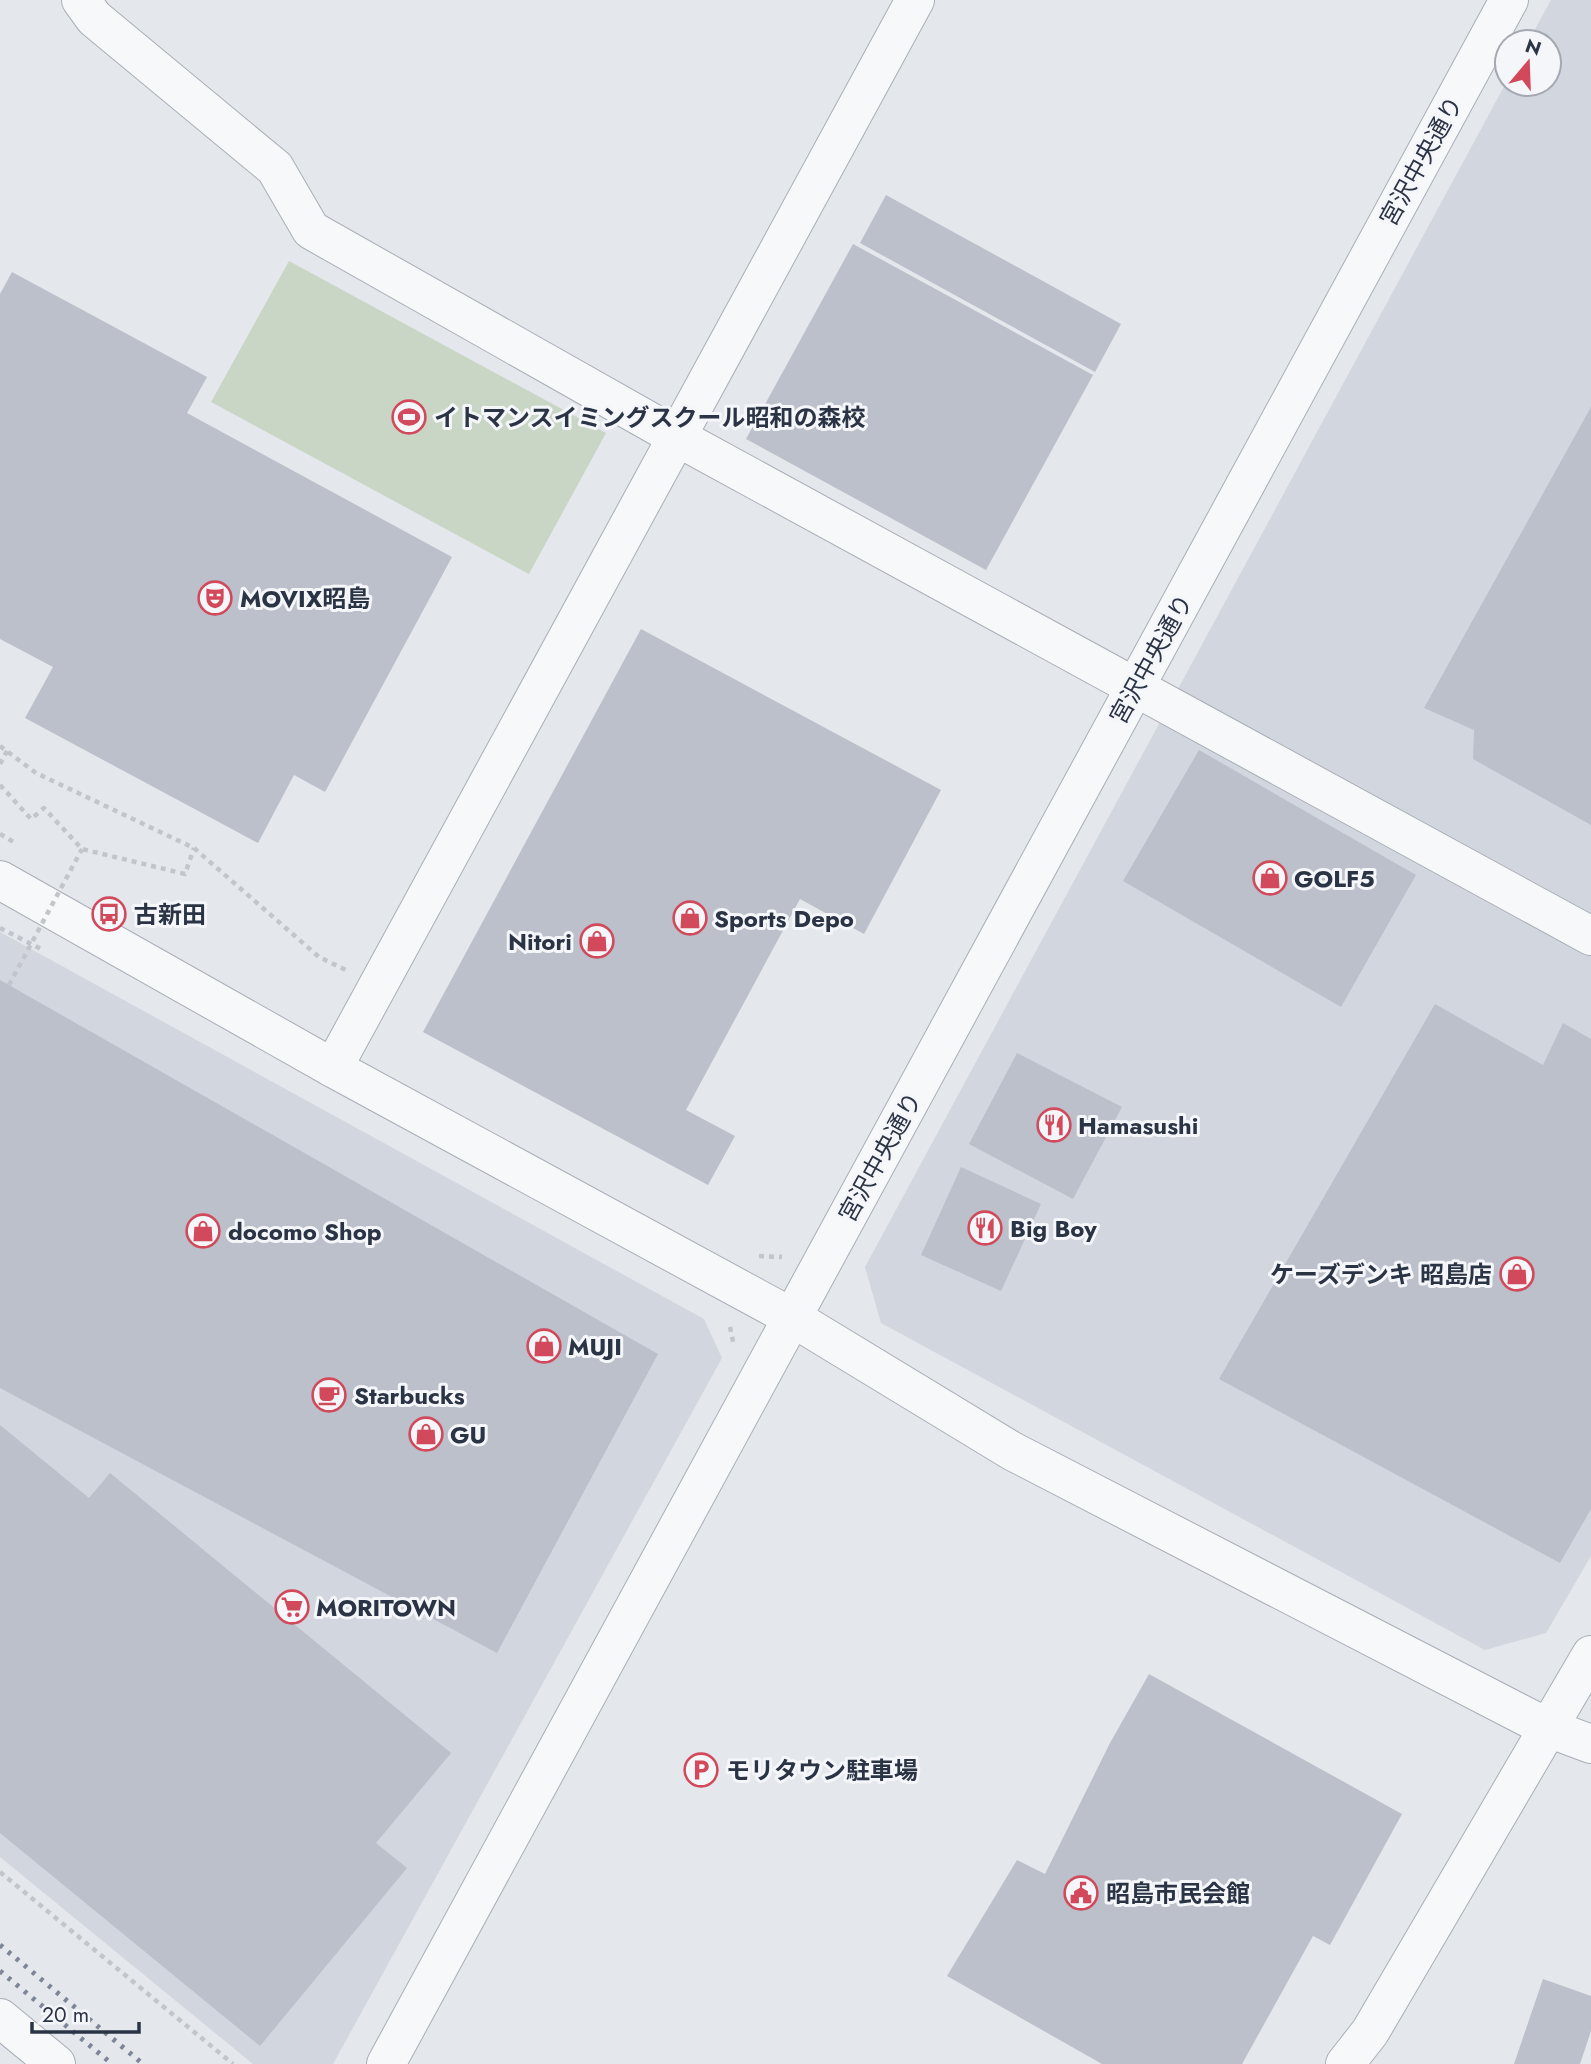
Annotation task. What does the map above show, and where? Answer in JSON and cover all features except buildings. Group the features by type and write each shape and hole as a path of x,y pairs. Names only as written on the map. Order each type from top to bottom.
{"street":[{"path":"81,0 94,18 275,169 311,230 677,437 1591,936"},
{"path":"332,1068 915,0"},
{"name":"宮沢中央通り","path":"386,2064 1509,0"},
{"path":"0,880 332,1068 793,1318 1012,1451 1548,1728 1591,1744"},
{"path":"1345,2064 1370,2032 1591,1655"},
{"path":"0,2018 56,2064"}],"path":[{"path":"0,746 36,773 194,848 319,957 377,986"},
{"path":"0,764 7,751"},
{"path":"0,785 31,819 44,808 82,849 185,874 194,848"},
{"path":"0,834 22,847"},
{"path":"9,985 82,849"},
{"path":"56,868 80,881"},
{"path":"0,928 48,953"},
{"path":"747,1250 759,1256 790,1258"},
{"path":"728,1320 736,1351"},
{"path":"0,1872 233,2064"}],"shaded area":[{"path":"1551,0 1591,0 1591,1556 1546,1633 1485,1650 881,1323 865,1267 1498,98 1563,98 1563,28 1536,28"},
{"name":"MORITOWN","path":"0,932 704,1319 722,1358 333,2064 253,2064 0,1857"}],"green space":[{"name":"イトマンスイミングスクール昭和の森校","path":"289,261 606,433 529,574 211,402"}],"railway":[{"path":"0,1945 143,2064"},
{"path":"0,1971 112,2064"}],"place":[{"name":"イトマンスイミングスクール昭和の森校","path":"409,417"},
{"name":"MOVIX昭島","path":"215,598"},
{"name":"GOLF5","path":"1270,878"},
{"name":"古新田","path":"109,914"},
{"name":"Sports Depo","path":"690,918"},
{"name":"Nitori","path":"597,941"},
{"name":"Hamasushi","path":"1054,1125"},
{"name":"Big Boy","path":"985,1228"},
{"name":"docomo Shop","path":"203,1231"},
{"name":"ケーズデンキ 昭島店","path":"1517,1274"},
{"name":"MUJI","path":"544,1346"},
{"name":"Starbucks","path":"329,1395"},
{"name":"GU","path":"426,1434"},
{"name":"MORITOWN","path":"292,1607"},
{"name":"モリタウン駐車場","path":"701,1770"},
{"name":"昭島市民会館","path":"1081,1893"}]}
